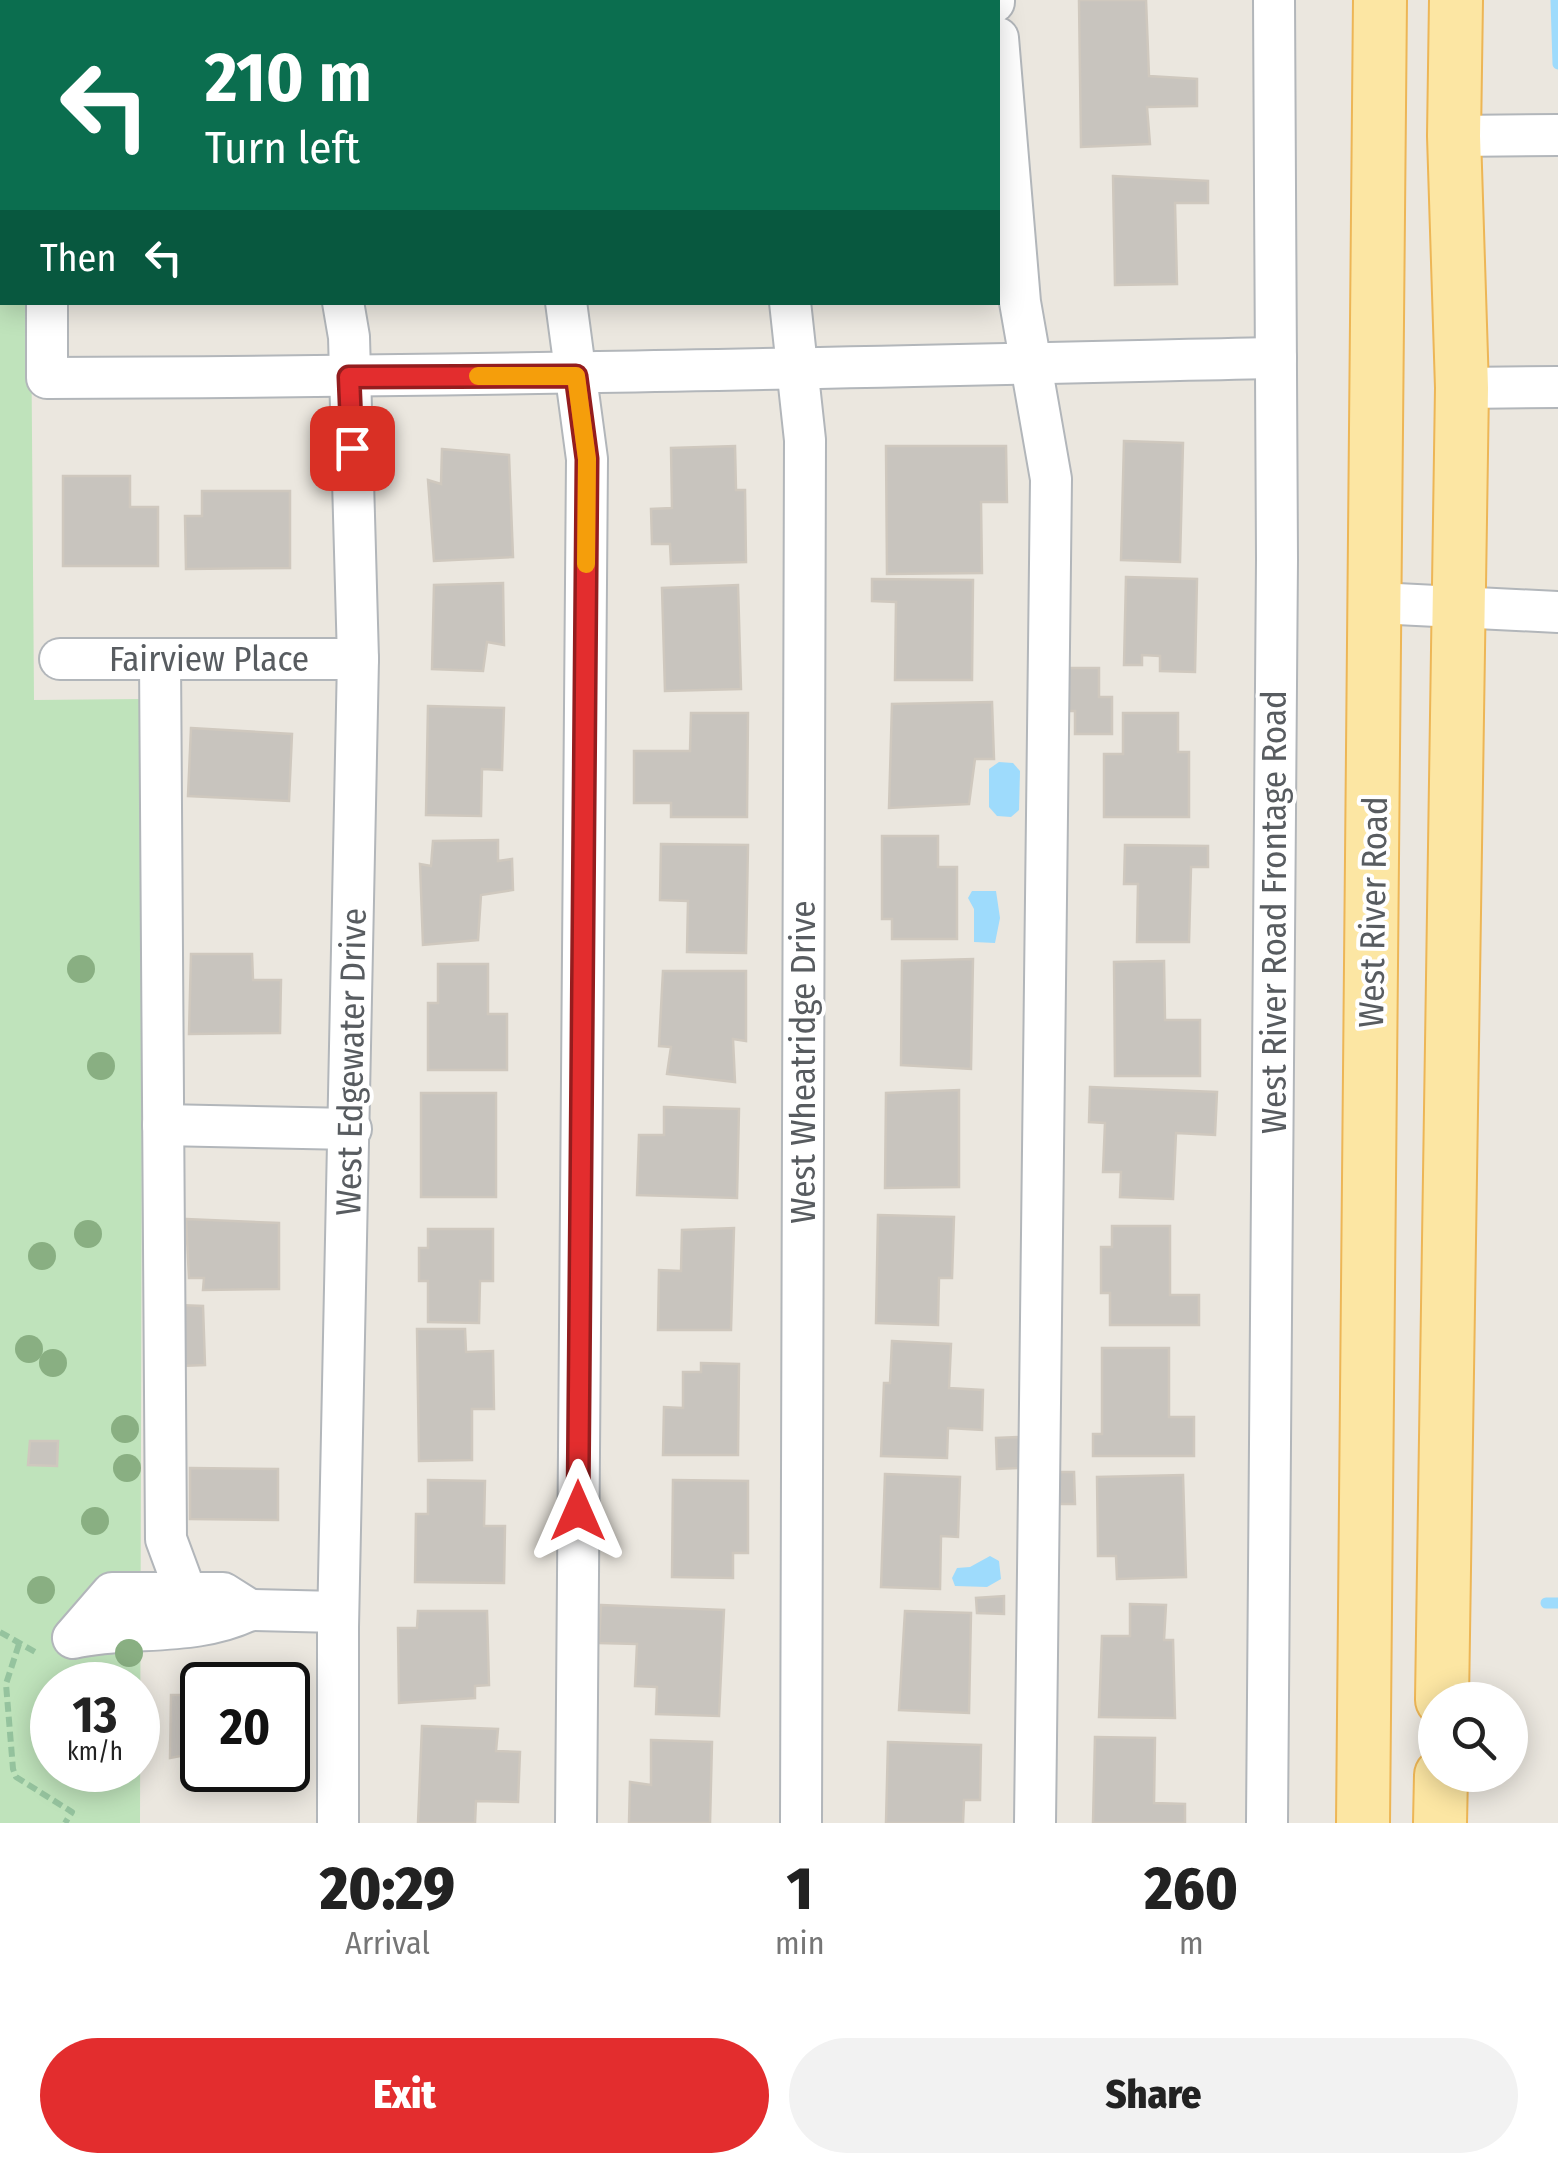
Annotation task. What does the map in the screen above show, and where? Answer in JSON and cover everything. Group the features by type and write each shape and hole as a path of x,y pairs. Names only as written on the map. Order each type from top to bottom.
{"main road":[{"name":"West River Road","path":"1363,1823 1380,0"},
{"path":"1442,1682 1462,388 1454,136 1456,0"},
{"path":"1440,1823 1441,1792"}],"street":[{"name":"West River Road Frontage Road","path":"1267,1823 1276,358 1274,0"},
{"path":"1000,62 1020,302 1051,479 1035,1823"},
{"path":"1454,136 1558,135"},
{"path":"47,305 46,378 576,376 797,365 1276,358"},
{"name":"West Edgewater Drive","path":"338,1823 338,1612 358,659 343,305"},
{"path":"566,305 587,459 576,1823"},
{"name":"West Wheatridge Drive","path":"790,305 804,440 801,1823"},
{"path":"1462,388 1558,387"},
{"path":"1377,603 1558,612"},
{"name":"Fairview Place","path":"60,659 358,659"},
{"path":"160,659 166,1539 186,1593"},
{"path":"163,1126 350,1128"},
{"path":"250,1610 224,1593 112,1593 73,1638 115,1630 218,1626 250,1610 338,1612"}],"path":[{"path":"0,1632 44,1656"},
{"path":"19,1644 6,1684 12,1769 16,1776 72,1812 65,1823"}],"green space":[{"path":"0,305 31,305 34,700 143,699 140,1662 30,1662 30,1792 140,1792 140,1823 0,1823"}],"water":[{"path":"999,762 1013,763 1020,771 1019,810 1011,817 997,816 989,807 989,769"},
{"path":"972,891 996,891 1000,918 995,943 974,942 974,909 968,898"},
{"path":"990,1556 999,1561 1001,1579 987,1587 955,1586 952,1578 957,1568 970,1567"}],"building":[{"path":"1079,0 1146,0 1149,76 1197,79 1197,106 1147,107 1150,144 1081,147"},
{"path":"1113,176 1208,181 1208,203 1175,203 1177,284 1115,285"},
{"path":"1124,441 1183,443 1180,562 1121,560"},
{"path":"735,446 736,490 745,490 746,562 671,564 670,544 652,544 651,509 672,508 671,448"},
{"path":"886,446 1006,446 1007,502 981,502 982,573 887,574"},
{"path":"442,449 509,455 513,557 434,561 428,480 441,484"},
{"path":"63,476 130,476 130,507 158,507 158,566 63,566"},
{"path":"202,491 290,491 290,568 186,569 185,516 202,516"},
{"path":"1126,577 1197,579 1195,672 1160,671 1160,656 1142,655 1142,665 1124,665"},
{"path":"872,579 973,580 972,680 895,680 896,602 872,601"},
{"path":"503,583 504,645 487,642 483,671 432,669 434,585"},
{"path":"738,585 741,689 665,691 662,588"},
{"path":"1062,668 1099,668 1099,697 1112,697 1112,734 1075,734 1075,711 1062,711"},
{"path":"992,702 994,759 975,759 969,804 889,808 892,704"},
{"path":"428,706 504,708 502,770 482,769 481,816 426,815"},
{"path":"691,713 748,713 747,817 671,817 671,803 634,803 634,751 690,751"},
{"path":"1123,713 1178,713 1178,752 1189,752 1189,817 1104,817 1104,754 1123,754"},
{"path":"191,728 292,734 289,801 188,796"},
{"path":"882,836 938,836 938,867 957,867 957,939 892,939 892,919 882,919"},
{"path":"498,840 498,861 512,859 513,890 481,895 478,940 423,945 420,864 431,866 433,841"},
{"path":"661,844 748,845 746,953 687,952 688,901 660,900"},
{"path":"1125,845 1208,846 1208,867 1191,867 1189,942 1137,942 1138,884 1124,884"},
{"path":"191,954 252,954 253,980 281,980 280,1033 189,1034"},
{"path":"973,959 971,1069 901,1065 902,961"},
{"path":"1164,961 1165,1020 1200,1020 1200,1076 1115,1076 1114,962"},
{"path":"438,964 488,964 488,1014 507,1014 507,1070 428,1070 428,1003 438,1003"},
{"path":"663,971 746,971 746,1041 733,1039 735,1082 667,1074 671,1047 659,1046"},
{"path":"1090,1087 1217,1092 1215,1135 1176,1133 1173,1199 1120,1197 1121,1172 1103,1172 1105,1123 1089,1122"},
{"path":"959,1090 959,1187 885,1188 886,1093"},
{"path":"421,1093 496,1093 496,1197 421,1197"},
{"path":"664,1107 739,1109 737,1198 637,1195 639,1135 664,1135"},
{"path":"878,1215 954,1217 952,1278 939,1278 938,1325 876,1323"},
{"path":"186,1219 279,1223 279,1289 203,1290 204,1278 189,1278"},
{"path":"1112,1226 1170,1226 1170,1295 1199,1295 1199,1325 1110,1325 1110,1293 1101,1293 1101,1247 1112,1247"},
{"path":"734,1228 731,1330 658,1330 659,1270 681,1271 682,1230"},
{"path":"428,1229 493,1229 493,1281 480,1281 479,1323 428,1322 428,1281 419,1281 419,1248 428,1248"},
{"path":"178,1305 203,1306 205,1365 180,1366"},
{"path":"417,1329 465,1329 466,1352 493,1351 494,1409 472,1409 472,1460 419,1461"},
{"path":"892,1341 951,1344 949,1388 983,1390 982,1430 948,1428 947,1458 881,1456 884,1383 890,1383"},
{"path":"1102,1348 1169,1348 1169,1417 1194,1417 1194,1456 1093,1456 1093,1434 1102,1434"},
{"path":"701,1363 739,1364 738,1455 663,1455 664,1407 683,1408 683,1372 701,1372"},
{"path":"1019,1437 1020,1468 997,1469 996,1438"},
{"path":"30,1441 58,1441 57,1466 28,1465"},
{"path":"190,1468 278,1469 278,1520 190,1519"},
{"path":"1051,1472 1074,1472 1075,1504 1052,1504"},
{"path":"885,1474 960,1477 958,1537 941,1536 940,1589 881,1587"},
{"path":"1183,1475 1186,1577 1117,1579 1116,1556 1098,1556 1097,1477"},
{"path":"428,1480 485,1481 484,1526 505,1526 504,1583 415,1582 416,1514 428,1514"},
{"path":"673,1480 748,1481 748,1553 733,1553 733,1578 672,1577"},
{"path":"1004,1596 1004,1614 977,1613 976,1598"},
{"path":"1130,1604 1166,1605 1164,1640 1173,1640 1175,1718 1099,1717 1102,1636 1130,1636"},
{"path":"601,1605 724,1610 719,1716 656,1714 657,1687 635,1686 637,1644 599,1643"},
{"path":"418,1611 487,1611 489,1685 475,1686 475,1698 399,1703 398,1628 417,1628"},
{"path":"905,1611 971,1613 969,1713 899,1710"},
{"path":"171,1695 180,1695 180,1756 170,1758"},
{"path":"422,1726 498,1729 496,1751 520,1752 518,1802 476,1801 475,1823 418,1823"},
{"path":"1095,1737 1155,1738 1154,1803 1185,1804 1185,1823 1093,1823"},
{"path":"651,1740 712,1742 710,1823 629,1823 630,1782 651,1785"},
{"path":"888,1742 981,1745 980,1800 964,1800 963,1823 886,1823"}],"waterway":[{"path":"1556,0 1558,64"},
{"path":"1546,1603 1558,1603"}],"slow traffic":[{"path":"478,376 576,376 587,459 586,564"}],"route":[{"path":"352,448 349,377 576,376 587,459 578,1511"}]}
